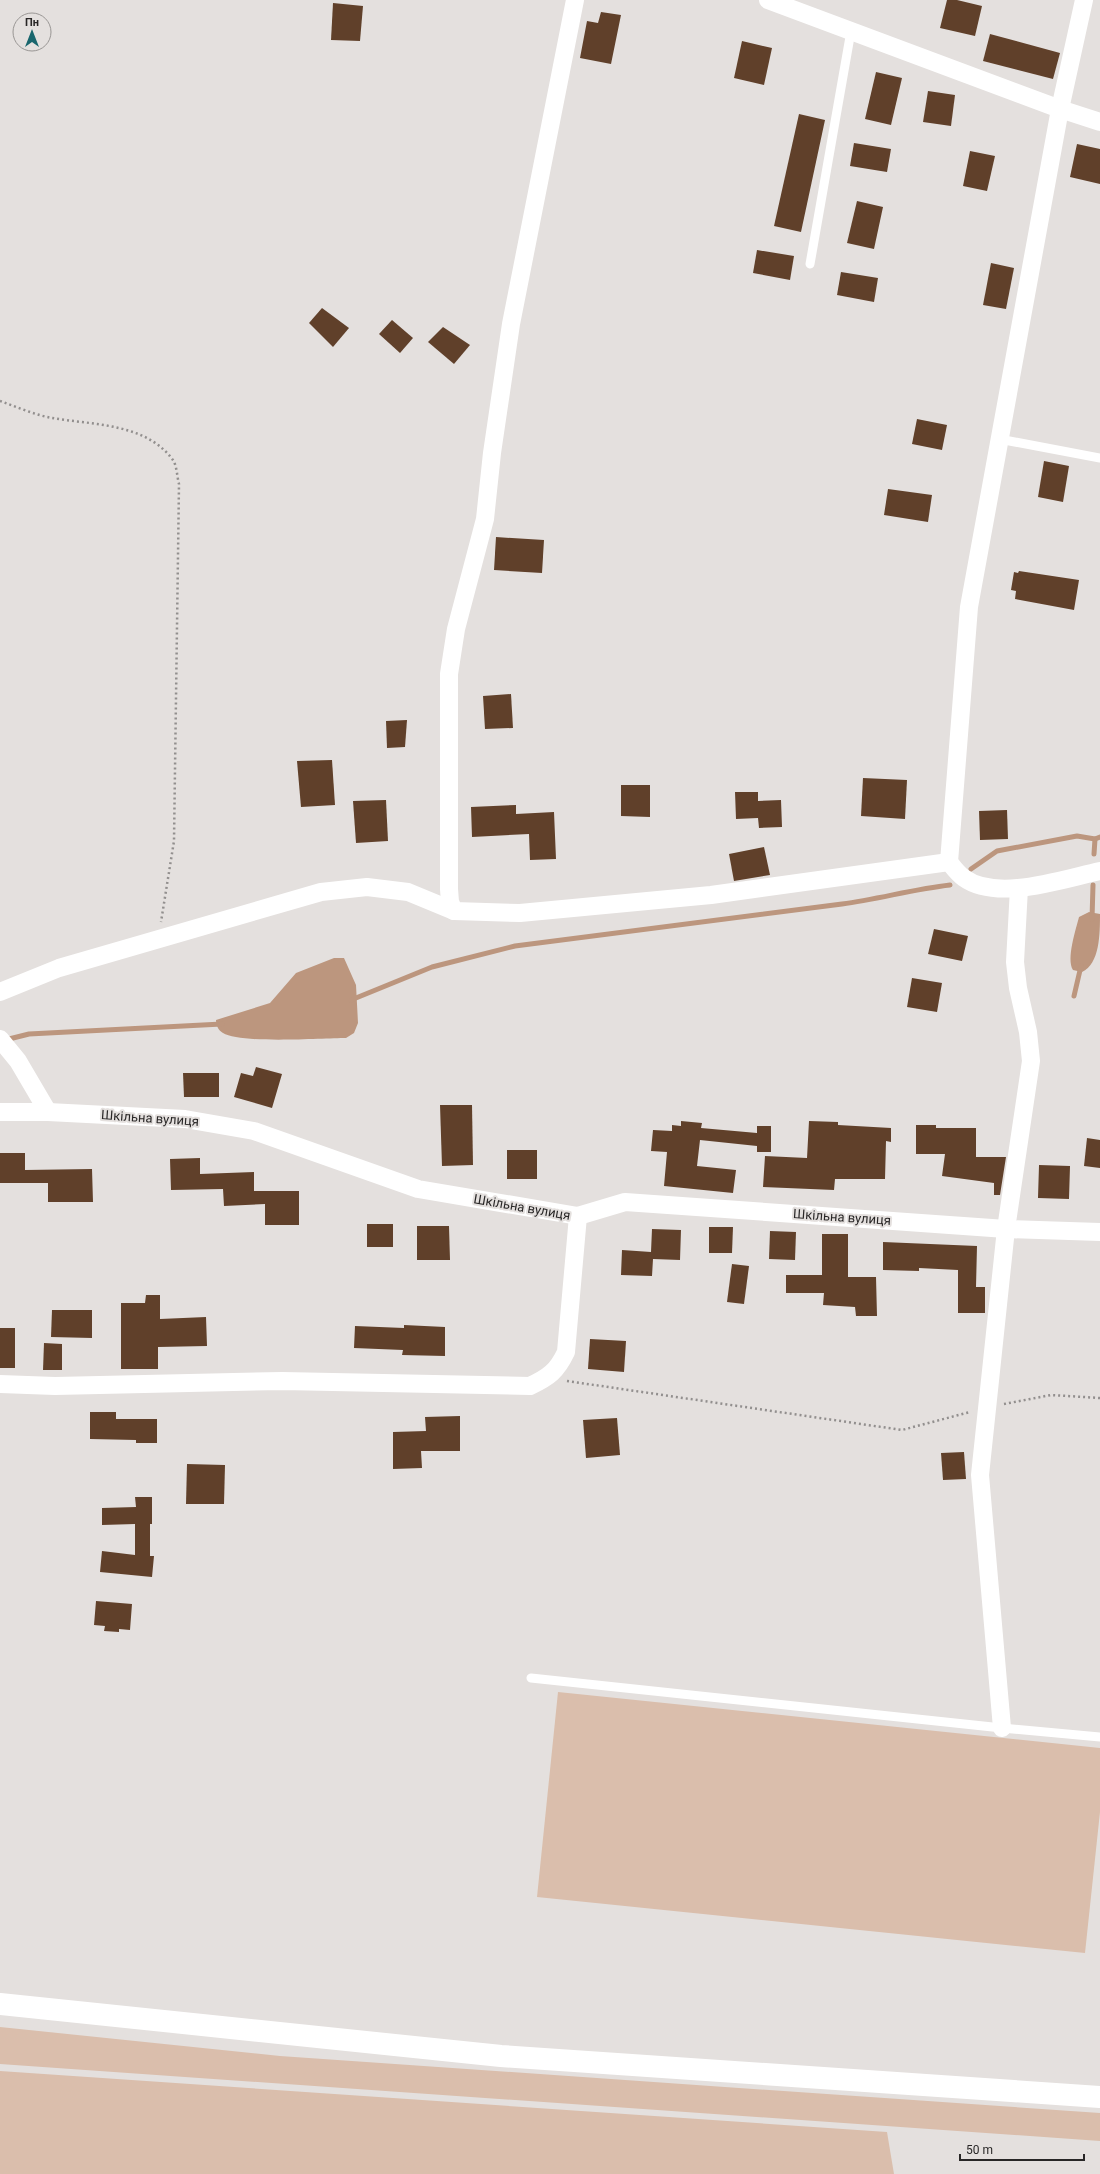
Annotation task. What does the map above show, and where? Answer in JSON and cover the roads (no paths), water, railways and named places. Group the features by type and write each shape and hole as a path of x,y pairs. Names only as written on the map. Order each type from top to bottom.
{"highway":[{"path":"0,2004 501,2056 1100,2097"}],"street":[{"path":"454,911 450,902 449,890 449,674 456,629 485,519 492,453 511,324 575,0"},
{"path":"768,0 1060,109 1100,122"},
{"path":"1084,0 1060,109 969,607 949,862 965,879 980,886 1019,888 1100,871"},
{"path":"0,992 59,968 329,891 367,887 408,892 454,911 520,913 711,895 949,862"},
{"path":"1002,1728 980,1475 1006,1229 1031,1061 1028,1032 1018,988 1015,962 1019,888"},
{"path":"0,1039 18,1061 48,1112"},
{"name":"Шкільна вулиця","path":"0,1112 48,1112 185,1119 254,1131 418,1189 578,1216 625,1202 1006,1229 1100,1232"},
{"path":"0,1384 55,1386 282,1381 530,1386 547,1378 560,1366 566,1352 578,1216"}],"lane":[{"path":"810,264 851,31"},
{"path":"999,439 1100,458"},
{"path":"531,1678 1100,1737"}],"waterway":[{"path":"971,869 997,851 1077,836 1095,839 1100,837"},
{"path":"1094,854 1095,839"},
{"path":"351,1000 432,967 515,946 842,904 950,885"},
{"path":"1092,919 1093,885"},
{"path":"1074,996 1081,966"},
{"path":"5,1040 29,1034 222,1024"}]}
